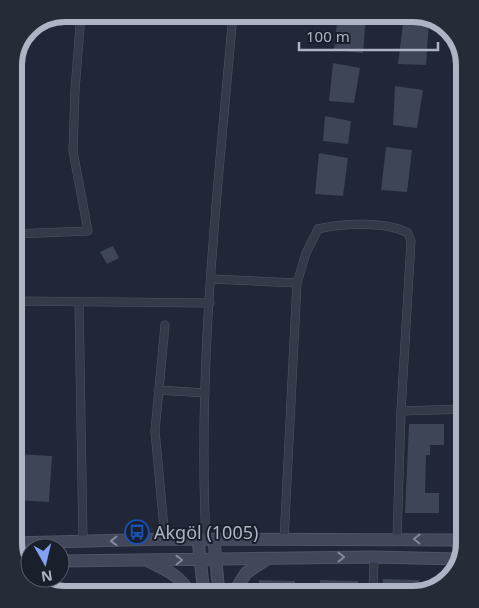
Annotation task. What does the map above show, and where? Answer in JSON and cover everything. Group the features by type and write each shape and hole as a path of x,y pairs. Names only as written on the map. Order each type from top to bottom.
{"street":[{"path":"23,234 88,232 73,151 80,22"},
{"path":"203,586 201,560 206,540 204,393 232,22"},
{"path":"284,540 297,283 306,253 318,229 335,225 396,227 408,233 411,242 401,411 397,539"},
{"path":"212,279 297,283"},
{"path":"23,301 210,303"},
{"path":"79,302 83,542"},
{"path":"165,325 155,431 165,539"},
{"path":"158,390 204,393"},
{"path":"401,411 457,409"},
{"path":"22,543 165,539 457,540"},
{"path":"206,540 215,559 218,586"},
{"path":"373,586 374,557"},
{"path":"70,561 374,557 453,558"},
{"path":"238,586 246,573 268,558"},
{"path":"146,560 171,573 186,586"}],"building":[{"path":"337,23 365,23 363,53 334,50"},
{"path":"403,23 429,26 426,65 398,64"},
{"path":"333,63 360,68 354,103 329,101"},
{"path":"395,86 423,90 417,128 393,125"},
{"path":"325,116 351,121 348,144 323,141"},
{"path":"386,147 412,150 407,192 381,190"},
{"path":"319,153 348,158 343,196 315,194"},
{"path":"113,246 119,258 107,264 100,252"},
{"path":"409,424 444,424 444,445 430,445 430,455 426,455 425,493 439,493 439,513 405,513"},
{"path":"22,454 52,456 49,502 22,500"},
{"path":"383,579 419,580 419,585 413,586 383,586"},
{"path":"259,580 295,581 295,586 259,586"},
{"path":"320,580 358,581 358,586 320,586"}],"place":[{"name":"Akgöl (1005)","path":"137,532"}]}
